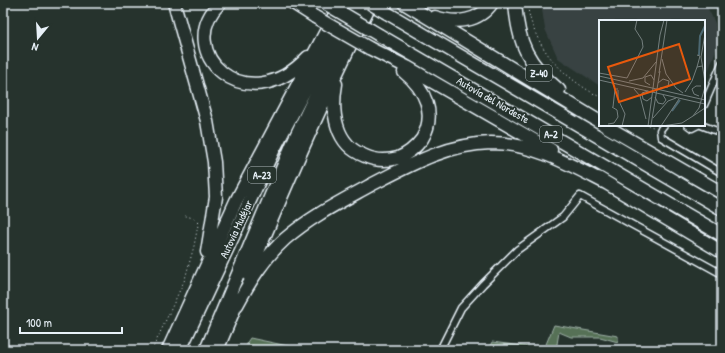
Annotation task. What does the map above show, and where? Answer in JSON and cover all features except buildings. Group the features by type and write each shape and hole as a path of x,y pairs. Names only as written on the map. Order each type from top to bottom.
{"highway":[{"path":"174,3 207,121 214,162 216,198 203,272"},
{"path":"220,3 213,12 207,24 206,44 212,62 221,73 230,78 249,84 276,81 301,64 317,48"},
{"path":"288,3 311,14"},
{"path":"293,3 395,63 407,67 722,252"},
{"name":"Autovía del Nordeste","path":"325,3 722,235"},
{"path":"168,350 246,182 340,3"},
{"name":"Autovía Mudéjar","path":"180,350 274,149 350,3"},
{"name":"Autovía Mudéjar","path":"206,350 295,138 337,50 362,3"},
{"path":"216,350 237,305 291,174 343,58 371,3"},
{"name":"Autovía del Nordeste","path":"371,3 722,209"},
{"path":"406,4 436,18 456,22 475,18 484,12 492,3"},
{"name":"Z-40","path":"515,3 520,37 530,61 542,76 567,97 599,117"},
{"path":"406,4 599,121"},
{"path":"343,58 337,77 334,102 337,128 344,141 354,150 367,157 383,160 399,158 414,148 425,134 429,118 428,104 418,84 395,63"},
{"path":"606,126 642,145"},
{"path":"614,126 722,193"},
{"path":"237,305 252,278 271,254 284,240 306,222 325,210 417,161 436,153 468,145 491,144 518,146 553,157 604,182"}],"street":[{"path":"705,103 722,63"},
{"path":"663,126 660,130 661,137 722,173"},
{"path":"704,126 722,133"},
{"path":"440,350 461,308 517,250 563,217 580,196 722,274"}],"path":[{"path":"527,3 533,27 544,51 572,80 599,96"},
{"path":"152,350 185,279 194,246 199,220 183,214"}],"shaded area":[{"path":"541,3 705,3 716,25 718,45 705,79 705,20 599,20 599,85 558,58 545,29"}],"green space":[{"path":"554,325 618,336 618,342 600,337 571,337 559,332 556,350 506,350 498,348 497,350 488,350 492,342 544,349"},
{"path":"250,338 307,350 268,350 246,344"}]}
